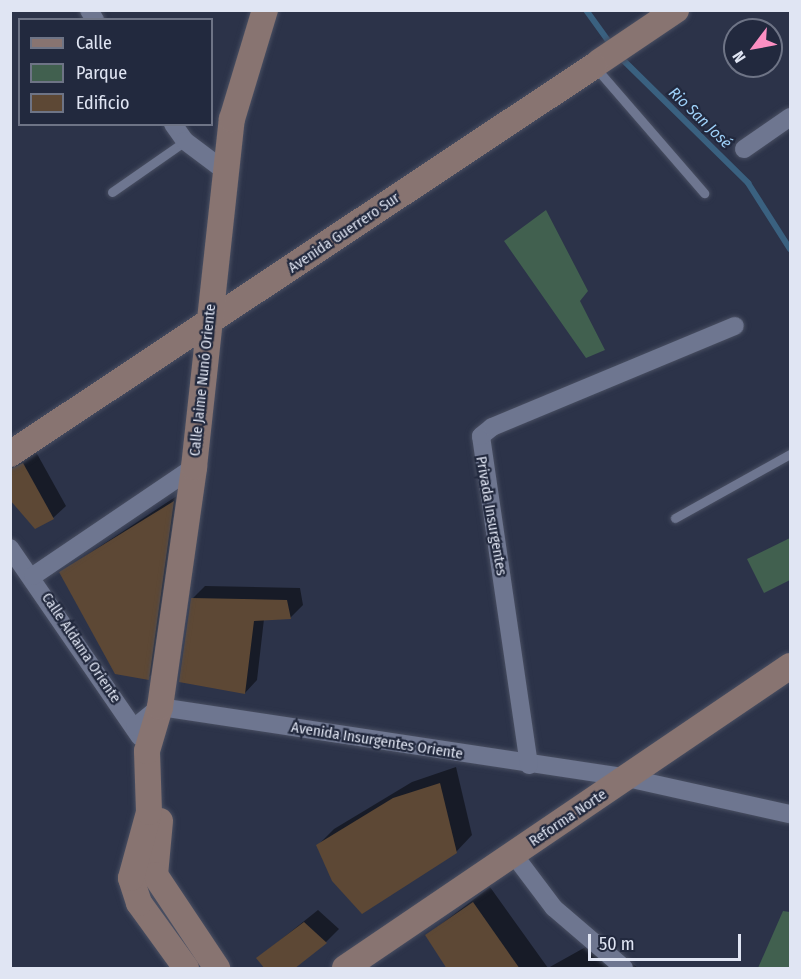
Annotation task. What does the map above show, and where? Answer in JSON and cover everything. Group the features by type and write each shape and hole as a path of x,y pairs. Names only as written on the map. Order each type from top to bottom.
{"main road":[{"name":"Calle Jaime Nunó Oriente","path":"147,751 160,707 195,466 208,325 232,119 265,10"},
{"name":"Avenida Guerrero Sur","path":"10,454 208,325 676,10"},
{"name":"Reforma Norte","path":"345,969 790,666"},
{"name":"Calle Aldama Oriente","path":"147,751 150,804 132,888 186,969"},
{"name":"Calle Aldama Oriente","path":"147,751 161,801 155,875 217,969"}],"street":[{"path":"744,149 790,117"},
{"path":"174,126 185,141 225,171"},
{"name":"Privada Insurgentes","path":"529,765 481,436 735,326"},
{"path":"33,576 195,466"},
{"name":"Calle Aldama Oriente","path":"10,548 33,576 135,727 147,751"},
{"path":"135,727 160,707"},
{"name":"Avenida Insurgentes Oriente","path":"160,707 529,765 627,778 790,814"},
{"path":"514,855 554,908 624,969"}],"lane":[{"path":"596,64 704,193"},
{"path":"112,192 185,141"},
{"path":"675,518 790,454"}],"green space":[{"path":"546,210 588,291 580,301 605,350 586,358 504,241"},
{"path":"790,538 790,580 764,593 747,559"},
{"path":"783,911 790,912 790,968 758,968"}],"building":[{"path":"23,463 54,519 35,529 10,500 10,469"},
{"path":"174,501 149,680 115,674 59,572"},
{"path":"191,598 287,600 291,619 254,621 245,694 179,682"},
{"path":"440,783 457,853 362,914 332,881 316,845 393,798"},
{"path":"473,902 520,969 447,969 425,935"},
{"path":"304,922 327,943 294,969 265,969 256,958"}],"waterway":[{"name":"Rio San José","path":"586,10 612,46"},
{"name":"Rio San José","path":"620,57 748,183 790,249"}]}
